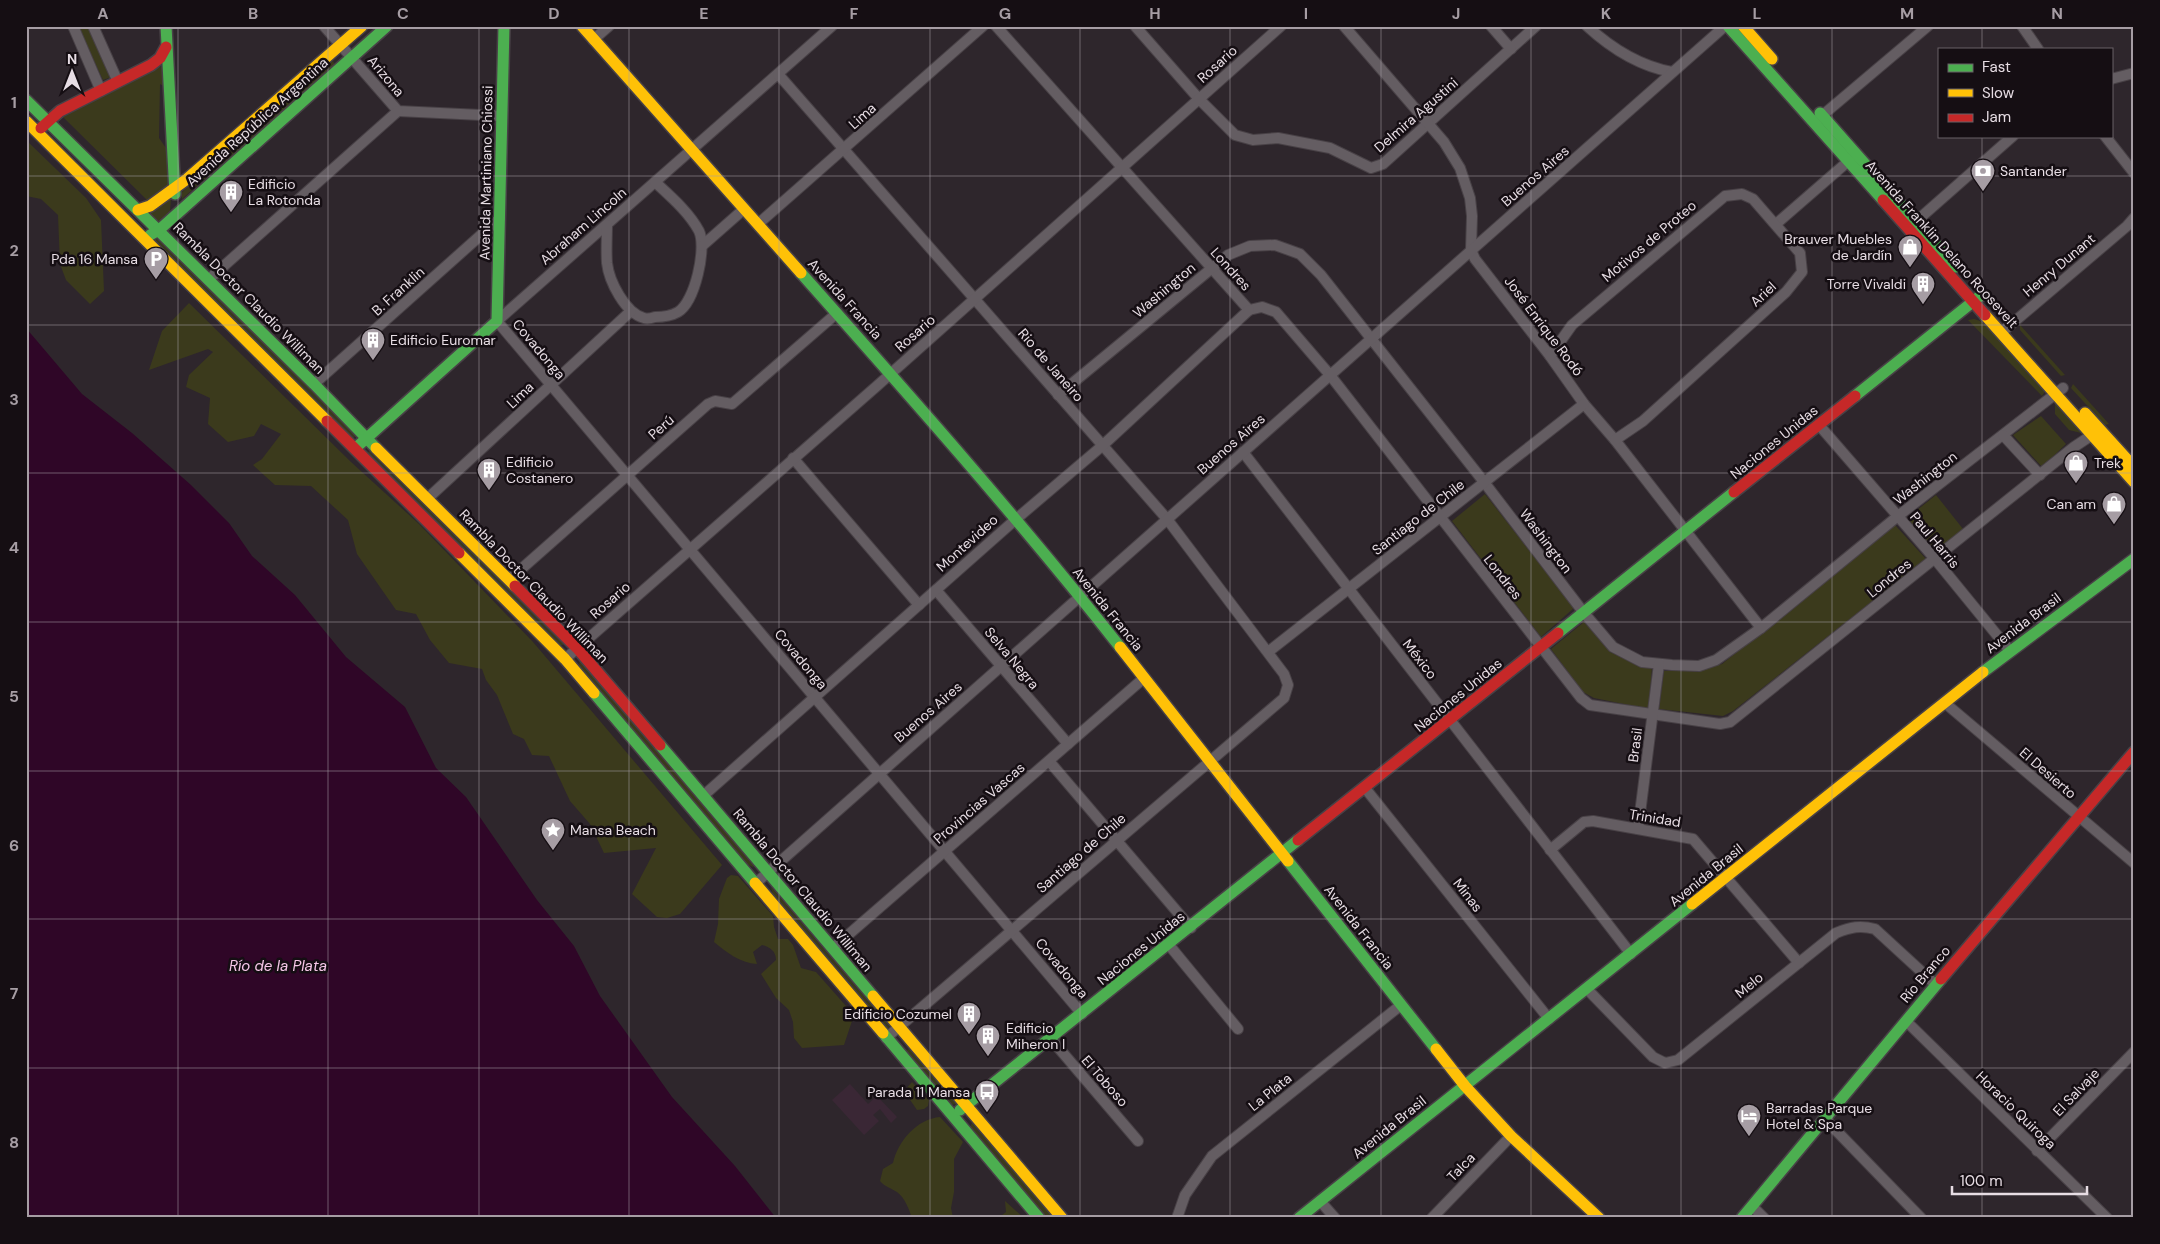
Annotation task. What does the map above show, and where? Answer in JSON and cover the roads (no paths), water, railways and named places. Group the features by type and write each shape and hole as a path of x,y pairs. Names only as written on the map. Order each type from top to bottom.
{"street":[{"path":"73,26 101,91"},
{"path":"92,26 118,82"},
{"path":"166,26 166,47 170,67 172,156 176,187 172,231 175,246"},
{"name":"Arizona","path":"324,26 398,110 502,116"},
{"name":"Avenida República Argentina","path":"138,210 150,206 176,187 362,26"},
{"name":"Avenida República Argentina","path":"144,238 159,230 387,26"},
{"name":"Avenida Martiniano Chiossi","path":"497,321 504,26"},
{"name":"Avenida Francia","path":"582,26 890,373 1080,596 1465,1086 1511,1136 1596,1217"},
{"path":"593,40 609,26"},
{"name":"Abraham Lincoln","path":"354,450 497,321 832,26"},
{"name":"Lima","path":"758,224 984,26"},
{"name":"Londres","path":"996,26 1249,310 1262,307 1276,312 1330,375 1581,698 1590,705 1720,724 1730,722 2040,475 2092,436"},
{"name":"Delmira Agustini","path":"1134,26 1199,99 1235,135 1253,140 1278,138 1330,148 1372,168 1383,164 1536,26"},
{"name":"Rosario","path":"565,659 1281,26"},
{"path":"1344,26 1444,142 1463,176 1470,198 1472,216 1471,250"},
{"path":"1491,26 1511,49"},
{"path":"1587,26 1624,55 1658,70 1672,72"},
{"name":"Buenos Aires","path":"756,883 1672,72 1727,26"},
{"name":"Avenida Franklin Delano Roosevelt","path":"1727,26 1819,119"},
{"name":"Avenida Franklin Delano Roosevelt","path":"1743,26 1819,119 1977,299 2059,391 2134,466"},
{"path":"1819,119 1928,26"},
{"path":"2022,26 2037,48"},
{"path":"37,132 60,110 151,65 160,58 166,47"},
{"path":"2112,78 2134,73"},
{"name":"Rio de Janeiro","path":"778,74 1167,520 1268,652 1284,674 1288,685"},
{"name":"Rambla Doctor Claudio Williman","path":"26,100 314,384 577,648 1062,1218"},
{"path":"208,280 398,110"},
{"name":"Rambla Doctor Claudio Williman","path":"26,121 565,659 1039,1218"},
{"path":"1912,225 2011,138"},
{"path":"2107,138 2134,173"},
{"path":"1776,224 1852,157"},
{"path":"607,224 607,265 618,293 631,311 644,318 667,316 679,312 686,304 696,278 703,251 699,231 679,206 655,182"},
{"name":"Motivos de Proteo","path":"1550,356 1572,325 1724,196 1742,194 1753,199 1776,224"},
{"path":"702,246 744,208"},
{"name":"B. Franklin","path":"314,384 500,218"},
{"name":"Henry Dunant","path":"2005,329 2134,218"},
{"name":"Ariel","path":"1615,440 1643,421 1786,292 1798,278 1802,272 1800,253 1776,224"},
{"name":"Washington","path":"1058,395 1228,255 1250,246 1275,245 1300,254 1321,275 1484,482 1584,613 1613,647 1642,662 1699,666 1716,660 1761,628 1898,516 2059,391"},
{"name":"José Enrique Rodó","path":"1471,250 1475,259 1550,356 1584,404 1615,440 1761,628"},
{"name":"Naciones Unidas","path":"952,1116 1191,928 1977,299"},
{"name":"Montevideo","path":"703,796 1015,520 1102,446 1249,310"},
{"name":"Lima","path":"427,499 631,311"},
{"name":"Perú","path":"510,580 708,404 716,401 732,404 837,313"},
{"name":"Covadonga","path":"497,321 1082,1014"},
{"name":"Avenida Franklin Delano Roosevelt","path":"2059,391 2092,436 2134,482"},
{"name":"Santiago de Chile","path":"1268,652 1584,404"},
{"name":"Paul Harris","path":"1819,425 1935,559 2010,651"},
{"path":"2003,435 2040,475"},
{"name":"México","path":"1243,452 1631,954"},
{"path":"793,458 919,605"},
{"name":"Avenida Brasil","path":"1299,1218 1944,703 2010,651 2134,559"},
{"name":"Selva Negra","path":"936,590 1068,744"},
{"name":"Brasil","path":"1638,829 1659,664"},
{"name":"Provincias Vascas","path":"833,948 1144,678"},
{"name":"Santiago de Chile","path":"886,1038 1284,698 1288,685"},
{"name":"El Desierto","path":"1944,703 2134,863"},
{"name":"Río Branco","path":"1742,1218 1936,985 2134,752"},
{"path":"1048,761 1191,928"},
{"name":"Minas","path":"1365,788 1549,1019"},
{"name":"Trinidad","path":"1550,850 1584,822 1593,821 1693,840 1799,963"},
{"name":"Melo","path":"1587,989 1653,1056 1665,1062 1678,1060 1836,933 1851,927 1862,925 1875,928 1936,985"},
{"path":"1169,945 1238,1029"},
{"name":"La Plata","path":"1177,1218 1185,1195 1212,1156 1401,1005"},
{"name":"Horacio Quiroga","path":"1906,1021 2107,1218"},
{"name":"El Toboso","path":"1051,1039 1138,1141"},
{"name":"El Salvaje","path":"2037,1151 2134,1052"},
{"path":"1825,1119 1921,1218"},
{"name":"Talca","path":"1432,1218 1511,1136"},
{"path":"1320,1201 1335,1218"},
{"path":"1752,1206 1764,1218"}],"water":[{"name":"Río de la Plata","path":"26,328 82,394 132,433 191,485 229,523 252,556 295,595 346,657 405,707 436,768 466,797 537,900 574,946 600,996 672,1097 735,1166 776,1218 26,1218"}],"place":[{"name":"Santander","path":"1983,192"},
{"name":"Edificio La Rotonda","path":"231,213"},
{"name":"Brauver Muebles de Jardín","path":"1910,268"},
{"name":"Pda 16 Mansa","path":"156,280"},
{"name":"Torre Vivaldi","path":"1923,305"},
{"name":"Edificio Euromar","path":"373,361"},
{"name":"Trek","path":"2076,484"},
{"name":"Edificio Costanero","path":"489,491"},
{"name":"Can am","path":"2114,525"},
{"name":"Mansa Beach","path":"553,851"},
{"name":"Edificio Cozumel","path":"969,1035"},
{"name":"Edificio Miheron I","path":"988,1057"},
{"name":"Parada 11 Mansa","path":"987,1113"},
{"name":"Barradas Parque Hotel & Spa","path":"1749,1137"}]}
